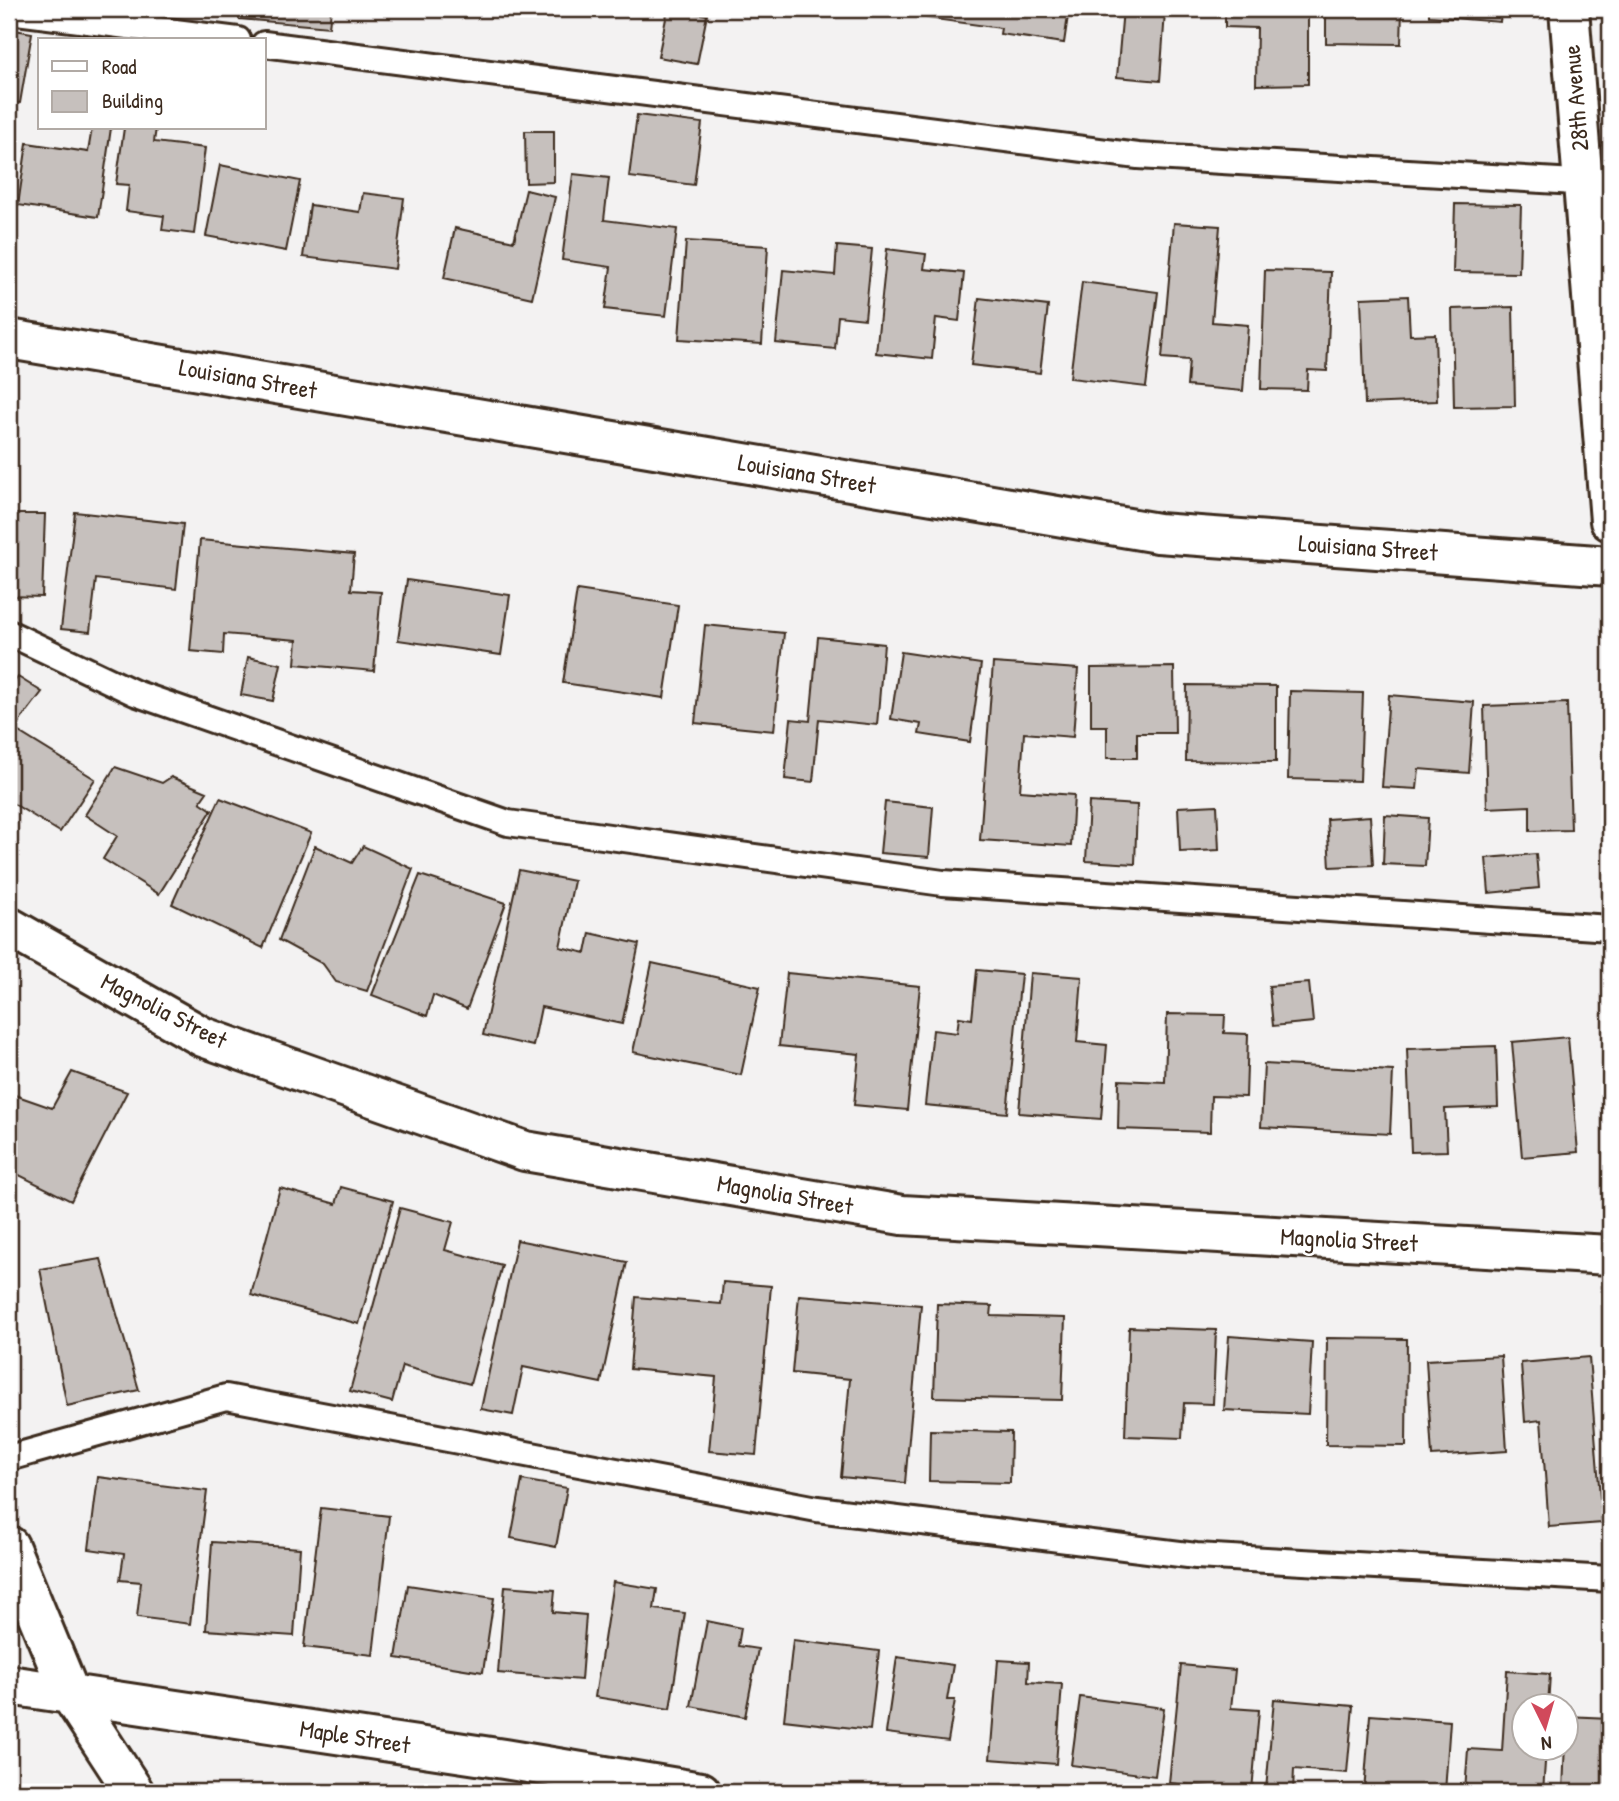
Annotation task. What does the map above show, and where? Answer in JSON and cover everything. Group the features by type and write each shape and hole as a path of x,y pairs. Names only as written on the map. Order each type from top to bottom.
{"street":[{"name":"28th Avenue","path":"1569,9 1597,184 1610,521"},
{"name":"Louisiana Street","path":"9,339 1158,533 1610,566"},
{"name":"Magnolia Street","path":"9,927 203,1037 526,1151 902,1215 1610,1255"},
{"path":"9,1546 70,1694 134,1792"},
{"name":"Maple Street","path":"9,1685 504,1759 701,1792"}],"lane":[{"path":"9,11 222,38"},
{"path":"266,44 1138,156 1597,184"},
{"path":"9,633 135,693 508,822 943,883 1610,928"},
{"path":"9,1458 226,1397 817,1509 1196,1556 1610,1579"}],"building":[{"path":"241,9 331,9 329,27 240,19"},
{"path":"668,9 707,15 697,64 658,57"},
{"path":"928,9 1069,9 1064,43 1000,34 1001,28 927,18"},
{"path":"1123,9 1206,9 1206,15 1165,12 1160,81 1117,77"},
{"path":"1225,9 1308,9 1308,84 1256,85 1257,28 1225,27"},
{"path":"1326,9 1402,9 1401,44 1326,43"},
{"path":"1429,9 1501,9 1500,22 1429,16"},
{"path":"9,29 32,33 20,103 9,102"},
{"path":"637,115 702,123 694,185 629,177"},
{"path":"92,130 111,130 98,217 18,205 27,143 88,152"},
{"path":"124,130 156,130 154,142 205,148 194,234 162,230 164,216 126,211 129,185 116,184"},
{"path":"525,131 554,131 554,182 526,183"},
{"path":"220,165 300,181 286,251 206,236"},
{"path":"573,174 609,178 604,220 677,229 666,316 605,309 611,267 562,260"},
{"path":"526,190 555,197 532,298 444,278 455,228 514,241"},
{"path":"363,193 404,198 395,269 303,257 310,205 360,212"},
{"path":"1455,204 1521,205 1519,273 1453,272"},
{"path":"1174,223 1220,226 1212,322 1248,325 1243,391 1187,386 1189,360 1162,358"},
{"path":"686,241 768,246 762,344 679,339"},
{"path":"837,246 872,249 865,319 838,316 835,349 776,343 783,270 835,275"},
{"path":"887,249 926,254 924,269 964,273 959,321 936,318 932,359 876,353"},
{"path":"1265,270 1331,272 1327,371 1308,370 1307,390 1261,389"},
{"path":"1082,282 1158,292 1146,387 1070,378"},
{"path":"1408,296 1410,335 1435,334 1437,401 1365,404 1361,298"},
{"path":"979,298 1048,306 1040,373 971,365"},
{"path":"1513,307 1515,406 1454,407 1452,309"},
{"path":"75,512 183,524 176,589 96,579 90,632 61,629"},
{"path":"9,514 45,514 42,597 9,596"},
{"path":"200,540 354,554 351,590 381,592 374,671 295,664 297,640 224,634 223,654 190,651"},
{"path":"407,580 510,595 501,655 398,640"},
{"path":"577,590 678,605 664,698 563,683"},
{"path":"705,625 784,633 774,731 695,723"},
{"path":"818,637 884,644 877,725 819,719 813,782 785,779 791,719 810,721"},
{"path":"901,652 981,664 970,742 919,734 921,724 891,719"},
{"path":"248,657 281,664 273,701 241,695"},
{"path":"993,663 1078,669 1073,737 1024,733 1020,791 1074,795 1071,846 980,840"},
{"path":"1174,667 1175,733 1137,733 1137,758 1107,758 1107,726 1091,726 1091,668"},
{"path":"18,677 42,692 14,729 95,779 60,832 9,801 9,689"},
{"path":"1187,685 1276,686 1276,762 1186,761"},
{"path":"1290,691 1363,693 1360,781 1288,779"},
{"path":"1389,695 1474,702 1469,773 1419,769 1417,789 1382,787"},
{"path":"1567,703 1571,830 1530,831 1530,806 1487,808 1484,706"},
{"path":"115,767 162,783 171,777 207,792 200,802 212,810 159,894 103,859 117,836 85,815"},
{"path":"220,798 311,833 263,948 172,904"},
{"path":"885,802 933,807 929,857 880,853"},
{"path":"1089,802 1137,805 1135,864 1086,861"},
{"path":"1217,805 1219,850 1180,852 1178,807"},
{"path":"1385,815 1428,818 1425,866 1383,864"},
{"path":"1370,816 1373,865 1330,867 1327,819"},
{"path":"315,846 352,863 363,846 413,869 367,991 336,982 323,964 279,940"},
{"path":"1536,854 1539,888 1489,893 1486,858"},
{"path":"519,870 574,881 560,947 586,953 590,933 639,944 622,1024 541,1007 533,1046 483,1035"},
{"path":"420,875 506,903 467,1009 433,995 427,1016 372,995"},
{"path":"652,963 760,987 741,1075 633,1052"},
{"path":"977,970 1021,974 1007,1113 925,1105 933,1030 957,1033 959,1017 972,1019"},
{"path":"787,973 920,986 907,1110 854,1105 859,1054 779,1046"},
{"path":"1030,973 1082,977 1077,1042 1107,1045 1101,1119 1019,1113"},
{"path":"1309,983 1313,1022 1273,1026 1269,986"},
{"path":"1167,1014 1225,1015 1224,1033 1248,1034 1246,1097 1211,1096 1210,1132 1118,1129 1119,1080 1165,1082"},
{"path":"1568,1037 1578,1152 1522,1157 1512,1042"},
{"path":"1496,1046 1498,1107 1445,1109 1447,1151 1411,1152 1407,1049"},
{"path":"1264,1064 1393,1071 1390,1134 1261,1127"},
{"path":"72,1072 127,1092 71,1201 9,1170 9,1093 52,1108"},
{"path":"341,1187 393,1201 359,1324 251,1295 280,1188 336,1204"},
{"path":"400,1208 453,1222 445,1250 502,1265 470,1384 402,1366 392,1402 350,1391"},
{"path":"517,1240 627,1262 601,1383 523,1367 513,1415 481,1409"},
{"path":"101,1259 139,1390 67,1406 40,1269"},
{"path":"723,1282 771,1286 756,1455 709,1451 716,1377 630,1369 636,1297 721,1304"},
{"path":"799,1295 921,1305 905,1483 841,1477 850,1379 792,1373"},
{"path":"937,1304 992,1306 991,1316 1065,1318 1062,1400 934,1397"},
{"path":"1129,1327 1216,1330 1213,1404 1184,1403 1182,1438 1125,1436"},
{"path":"1229,1336 1312,1342 1308,1414 1224,1410"},
{"path":"1327,1338 1407,1339 1406,1446 1326,1445"},
{"path":"1501,1356 1507,1451 1432,1456 1426,1360"},
{"path":"1589,1357 1602,1523 1549,1527 1541,1420 1525,1422 1521,1363"},
{"path":"930,1430 1011,1432 1010,1483 929,1481"},
{"path":"98,1477 207,1491 190,1624 137,1617 141,1582 120,1580 124,1554 89,1549"},
{"path":"522,1480 567,1488 556,1547 511,1538"},
{"path":"321,1508 389,1516 373,1655 304,1647"},
{"path":"212,1542 300,1548 294,1636 206,1630"},
{"path":"613,1582 657,1589 654,1609 685,1613 670,1709 595,1697"},
{"path":"408,1585 494,1598 483,1672 396,1658"},
{"path":"505,1586 555,1590 553,1612 586,1615 581,1680 498,1673"},
{"path":"707,1621 741,1628 738,1646 758,1649 745,1717 691,1706"},
{"path":"793,1640 879,1651 870,1730 784,1720"},
{"path":"897,1657 953,1665 947,1700 955,1700 948,1741 886,1733"},
{"path":"998,1660 1029,1662 1028,1682 1062,1684 1056,1764 990,1759"},
{"path":"1181,1665 1235,1670 1231,1708 1259,1710 1252,1791 1169,1783"},
{"path":"1507,1671 1550,1674 1549,1692 1510,1692 1510,1762 1545,1762 1543,1792 1465,1792 1468,1749 1502,1751"},
{"path":"1080,1697 1164,1708 1155,1776 1071,1765"},
{"path":"1274,1699 1353,1706 1347,1773 1294,1769 1293,1792 1266,1790"},
{"path":"1370,1715 1450,1721 1445,1792 1364,1792"},
{"path":"1580,1717 1610,1718 1610,1792 1563,1792 1564,1762 1580,1762"}]}
